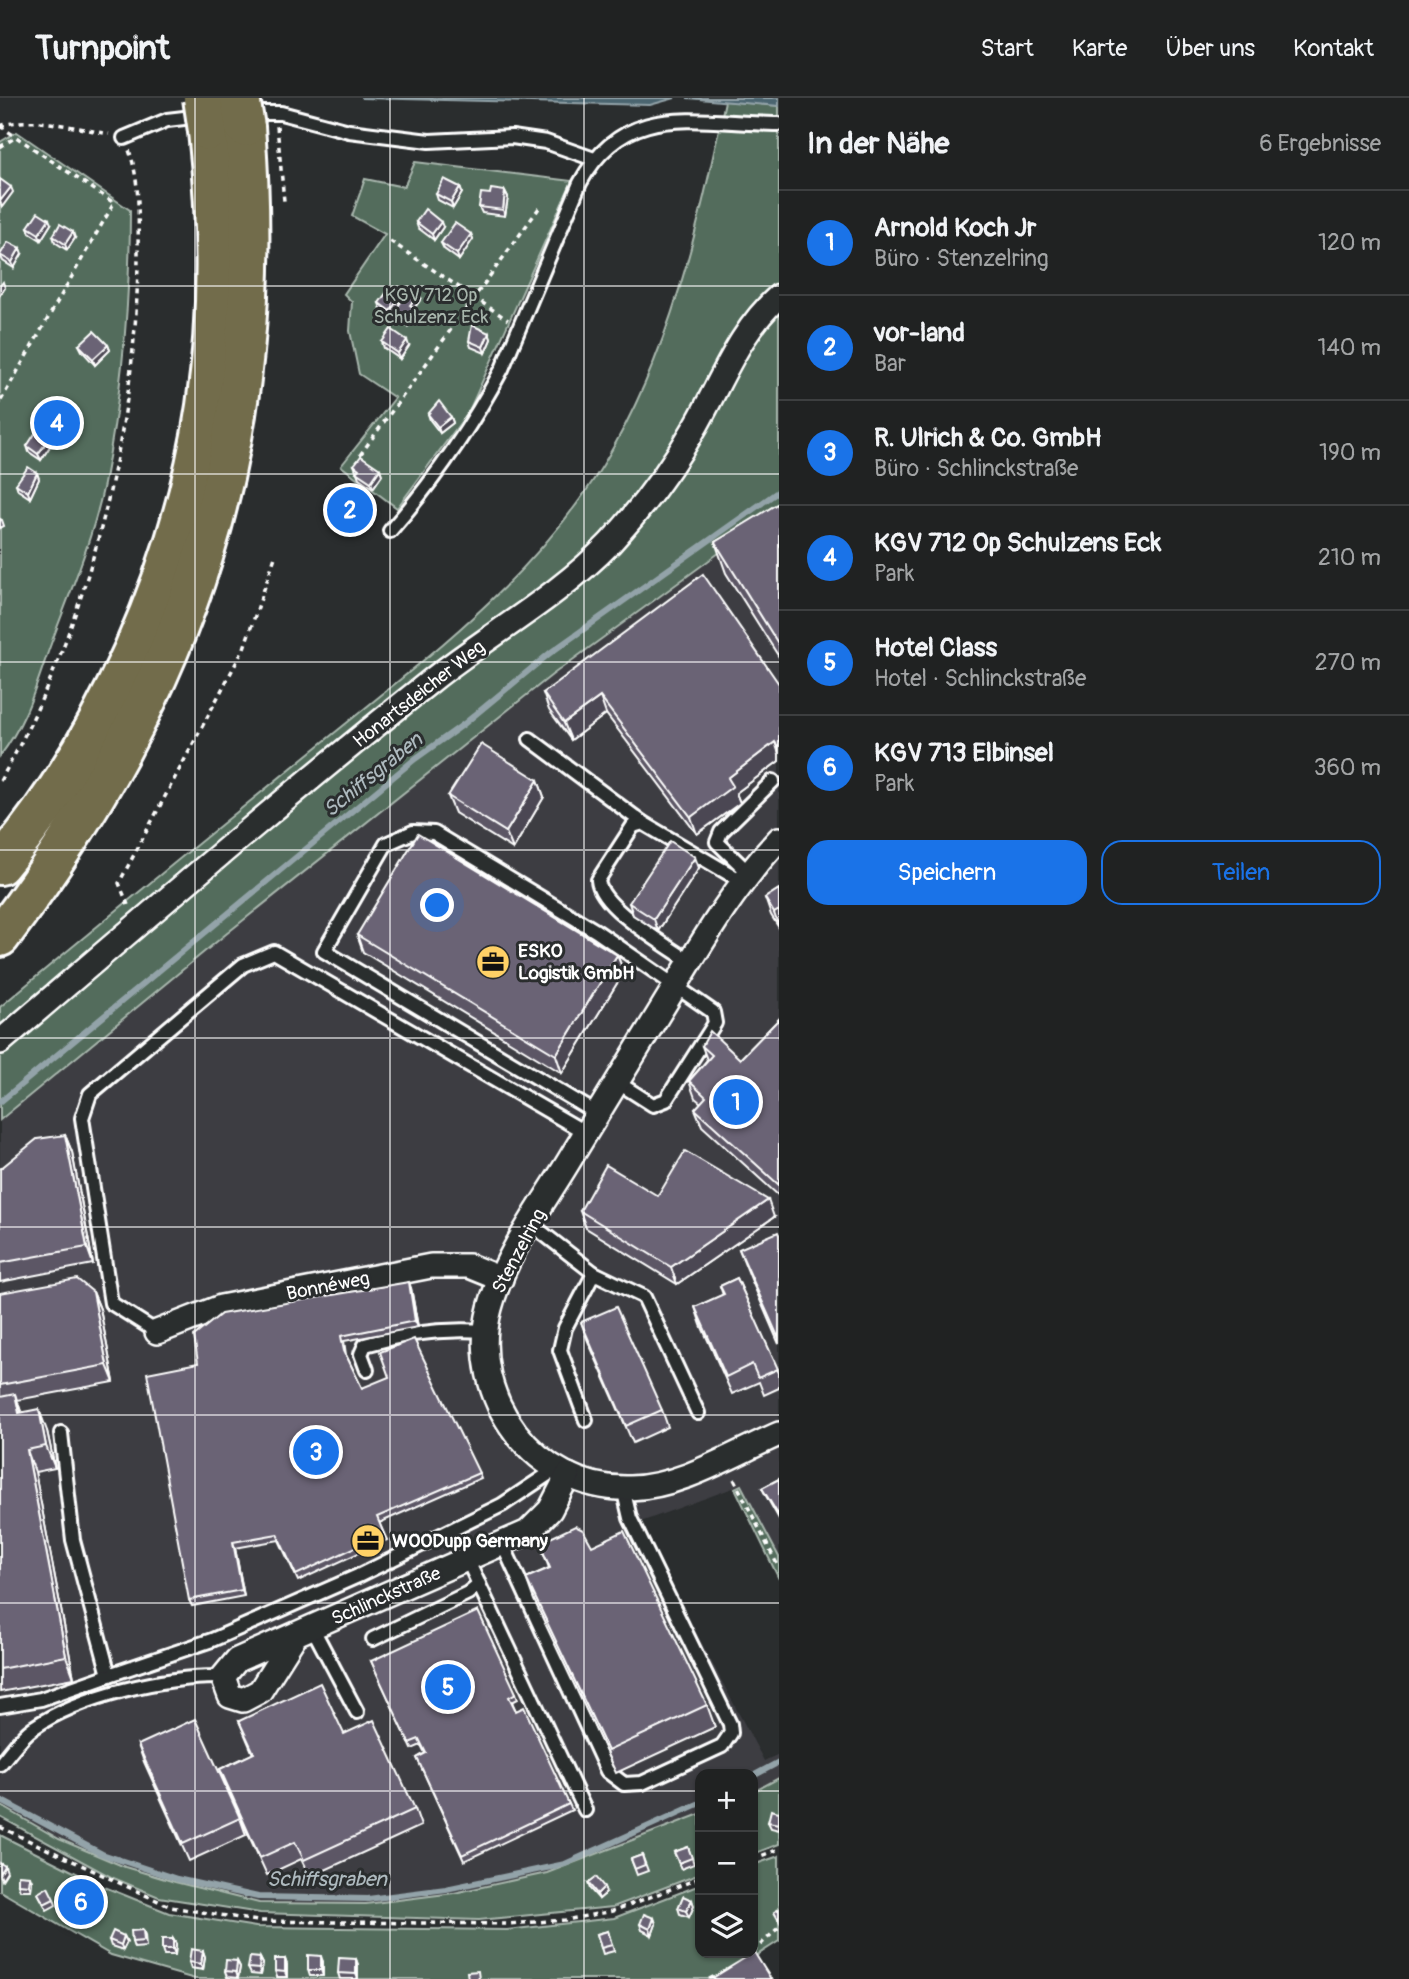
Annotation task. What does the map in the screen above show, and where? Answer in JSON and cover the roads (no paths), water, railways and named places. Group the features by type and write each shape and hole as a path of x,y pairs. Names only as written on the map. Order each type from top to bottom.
{"highway":[{"path":"0,865 21,841 96,727 154,598 175,535 205,407 216,273 215,196 224,114"},
{"path":"0,937 48,873 94,801 178,634 206,553 229,462 242,388 251,268 251,206 224,114"}],"street":[{"name":"Honartsdeicher Weg","path":"0,1042 136,925 433,679 552,592 609,543 660,482 686,442 746,332 779,296"},
{"name":"Stenzelring","path":"779,839 746,878 690,962 531,1224 501,1279 489,1309 485,1364 501,1412 525,1445 562,1472 593,1484 623,1488 668,1481 779,1434"},
{"name":"Bonnéweg","path":"157,1332 221,1307 431,1266 469,1266 501,1279"},
{"name":"Schlinckstraße","path":"223,1677 237,1660 528,1532 543,1519 562,1472"},
{"path":"223,1677 230,1696 243,1700 252,1697 303,1633"}],"lane":[{"path":"124,138 167,120 223,113 281,113 349,131 429,141 513,137 546,142 594,159"},
{"path":"390,531 433,481 489,393 580,183 594,159 621,134 666,118 736,124 779,124"},
{"path":"530,739 643,823 746,878"},
{"path":"746,878 717,842 721,832 773,781"},
{"path":"643,823 633,826 598,880 599,890 615,908 690,962"},
{"path":"592,1124 324,951 386,844 414,832 434,833 596,932 713,1012 715,1023 666,1100 653,1105 617,1083"},
{"path":"157,1332 111,1303 82,1118 90,1094 243,965 274,953 592,1124"},
{"path":"531,1224 594,1273 644,1297 698,1413"},
{"path":"586,1420 560,1350 565,1328 594,1273"},
{"path":"367,1370 361,1354 365,1345 446,1330 486,1331"},
{"path":"61,1433 74,1540 109,1675"},
{"path":"0,1706 41,1699 212,1640 358,1576 502,1505 562,1472"},
{"path":"502,1544 607,1771 624,1784 642,1783 722,1746 731,1733 730,1724 630,1518 623,1488"},
{"path":"467,1559 585,1810"},
{"path":"373,1639 468,1593 479,1584"},
{"path":"303,1633 357,1712"},
{"path":"0,1764 33,1728 69,1710 166,1680 223,1677"}],"water":[{"path":"361,98 675,98 650,105"},
{"path":"687,98 779,98 779,106"}],"waterway":[{"name":"Schiffsgraben","path":"0,1102 415,759 464,724 550,653 779,491"},
{"name":"Schiffsgraben","path":"758,1773 779,1762"},
{"name":"Schiffsgraben","path":"0,1800 102,1854 177,1879 258,1897 368,1899 446,1889 565,1864 695,1805"}],"place":[{"name":"KGV 712 Op Schulzens Eck","path":"57,423"},
{"name":"vor-land","path":"350,510"},
{"name":"ESKO Logistik GmbH","path":"493,962"},
{"name":"Arnold Koch Jr","path":"736,1102"},
{"name":"R. Ulrich & Co. GmbH","path":"316,1452"},
{"name":"WOODupp Germany","path":"368,1541"},
{"name":"Hotel Class","path":"448,1687"},
{"name":"KGV 713 Elbinsel","path":"81,1902"}],"park label":[{"name":"KGV 712 Op Schulzenz Eck","path":"431,306"}]}
